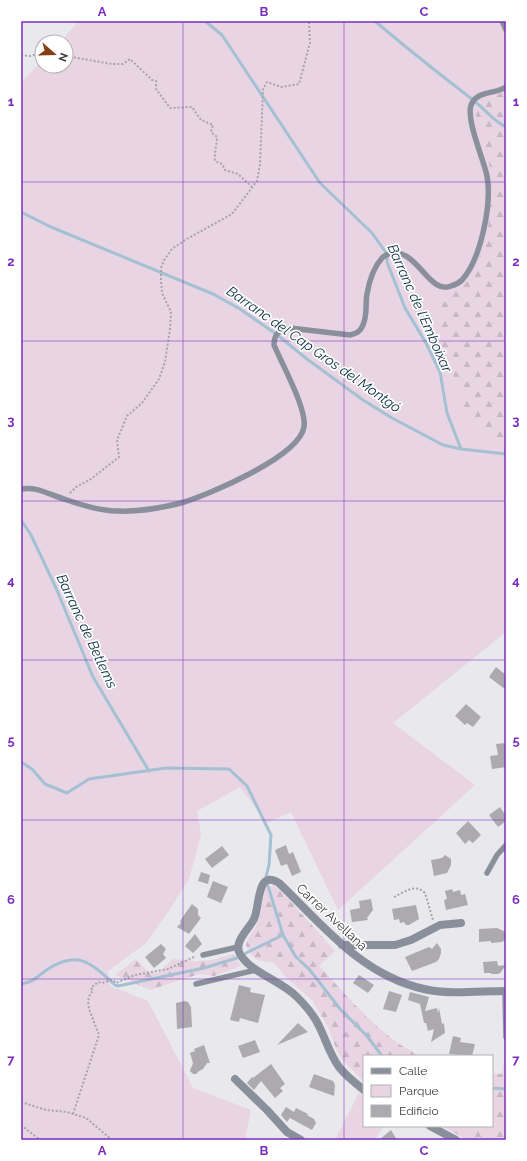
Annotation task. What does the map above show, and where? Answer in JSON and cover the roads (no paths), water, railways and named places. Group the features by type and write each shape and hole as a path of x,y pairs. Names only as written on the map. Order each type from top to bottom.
{"street":[{"name":"Carrer Avellana","path":"238,947 239,941 254,919 262,886 267,881 275,880 357,958 393,979 424,989 440,992 506,991"},
{"path":"342,945 395,945 411,940 440,925 462,923"},
{"path":"238,947 238,952 256,970 286,987 305,1005 316,1020 330,1053 339,1067 363,1089"},
{"path":"235,1079 287,1132 301,1140"},
{"path":"432,1127 456,1140"}],"lane":[{"path":"502,21 506,30"},
{"path":"21,489 40,490 64,499 116,511 142,510 180,503 213,491 245,476 288,451 300,437 304,428 304,418 300,404 274,346 276,334 283,329 290,328 350,335 357,333 362,328 366,313 367,295 374,269 387,254 404,254 418,265 430,280 438,286 448,288 460,282 467,273 477,252 483,231 487,207 487,178 472,126 470,116 471,104 478,96 502,90 506,87"},
{"path":"487,873 497,855 506,845"},
{"path":"203,955 238,947"},
{"path":"196,984 256,970"},
{"path":"506,991 506,1037"}],"waterway":[{"name":"Barranc de l'Emboixar","path":"205,21 222,35 320,183 372,233 387,254 387,262 405,308 426,343 440,372 447,413 461,449 506,454"},
{"path":"375,21 506,127"},
{"name":"Barranc del Cap Gros del Montgó","path":"21,212 51,227 213,294 240,309 276,334 363,400 392,418 443,445 461,449"},
{"name":"Barranc de Betlems","path":"21,520 31,535 56,588 93,677 149,771"},
{"name":"Barranc de l'Emboixar","path":"21,762 32,769 45,784 67,793 89,779 166,768 229,769 247,786 271,835 269,865 266,877"},
{"name":"Barranc de l'Emboixar","path":"268,886 283,935 296,957 309,969 340,1009 367,1036 381,1055"},
{"path":"246,953 283,935"},
{"path":"21,984 37,978 56,964 66,961 83,961 98,970 118,986 204,968 237,958"},
{"name":"Barranc de l'Emboixar","path":"493,1088 506,1089"}]}
